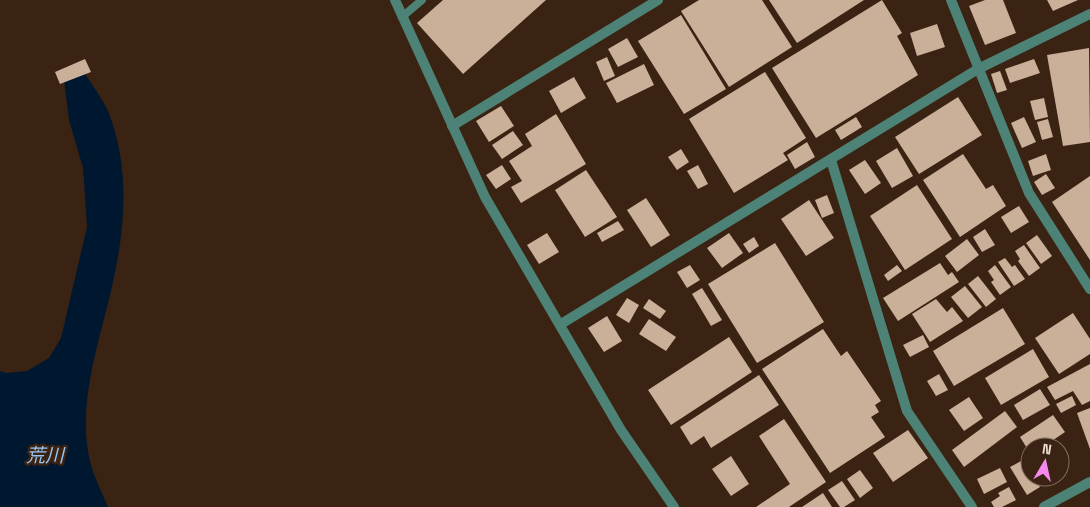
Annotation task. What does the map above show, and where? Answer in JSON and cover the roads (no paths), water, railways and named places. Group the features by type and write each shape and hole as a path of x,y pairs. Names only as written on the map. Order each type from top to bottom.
{"street":[{"path":"395,0 486,197 621,430 674,507"},
{"path":"452,126 658,0"},
{"path":"951,0 1028,193 1090,289"},
{"path":"561,324 978,68 1090,14"},
{"path":"831,160 907,411 972,507"},
{"path":"1044,507 1090,482"}],"lane":[{"path":"402,17 422,0"}],"water":[{"name":"荒川","path":"84,72 108,111 117,139 122,166 122,223 119,251 93,366 86,415 86,432 91,465 108,507 0,507 0,371 6,373 27,371 49,358 61,338 87,227 83,168 69,120 64,80"}]}
